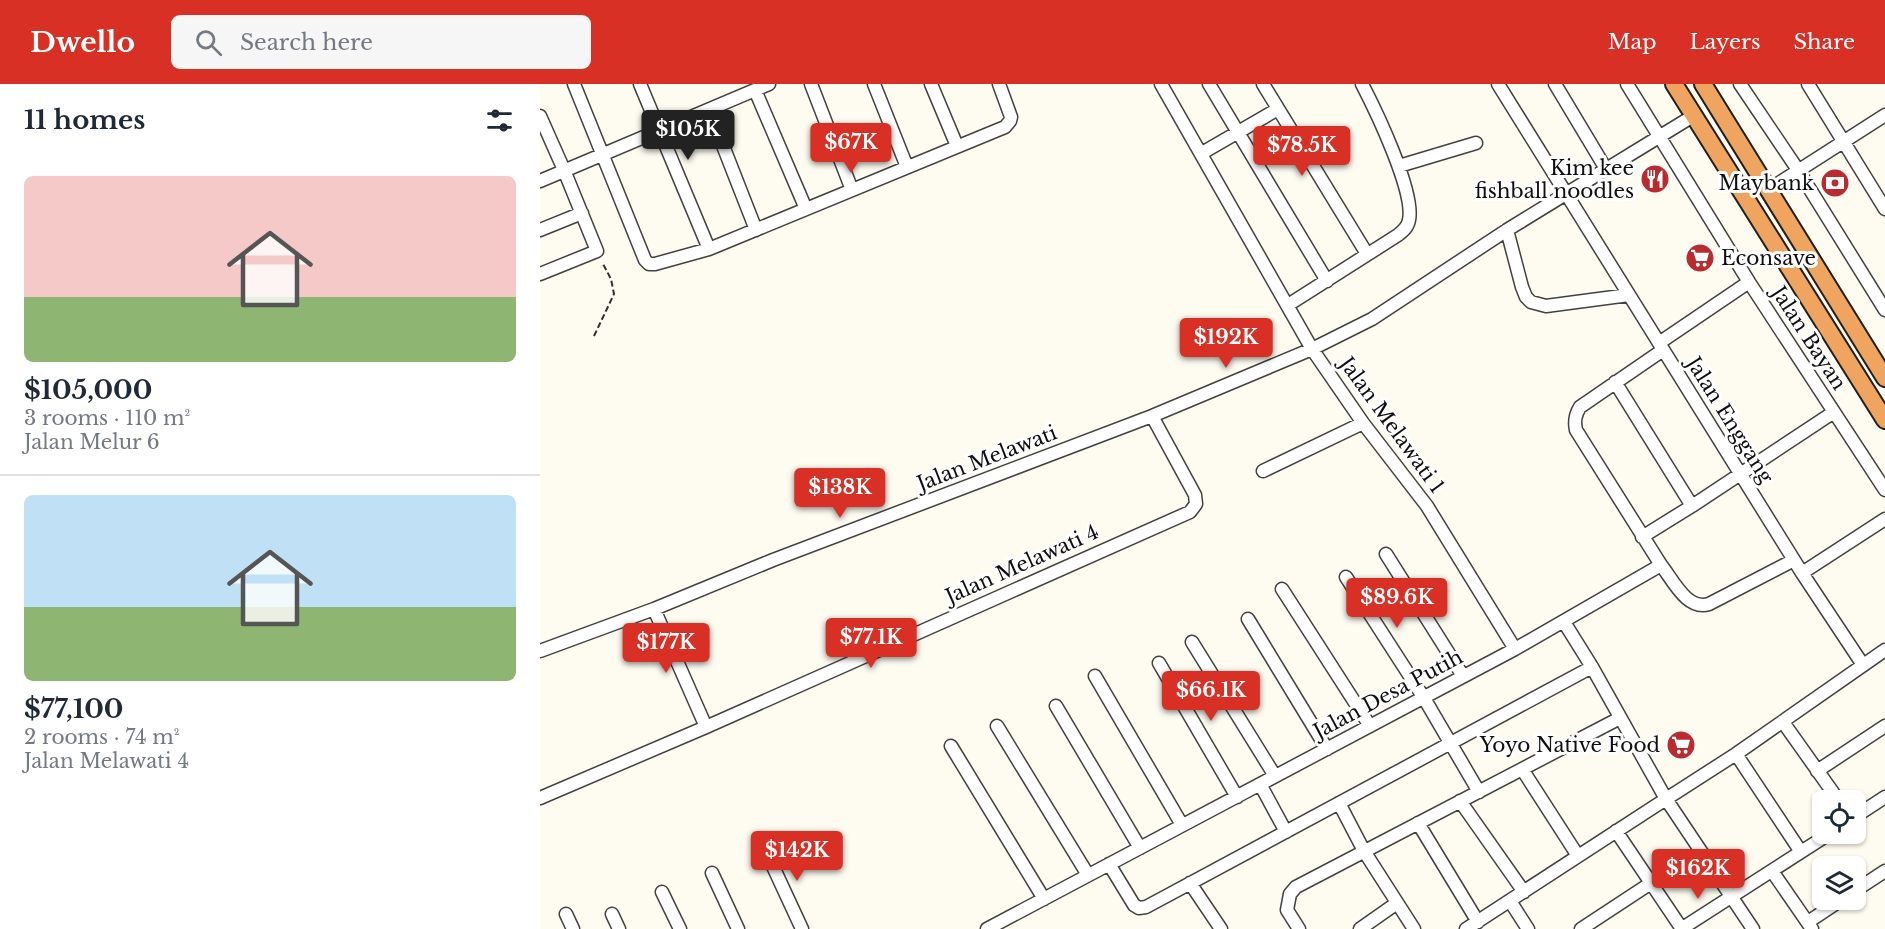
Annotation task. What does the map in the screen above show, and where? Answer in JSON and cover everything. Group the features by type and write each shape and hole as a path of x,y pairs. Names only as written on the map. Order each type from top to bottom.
{"highway":[{"path":"1674,84 1885,420"},
{"path":"1703,84 1885,378"},
{"path":"1835,340 1844,337 1853,326"}],"street":[{"path":"574,84 645,260 649,264 709,249 1005,127 1011,117 999,84"},
{"path":"640,84 709,249"},
{"path":"540,181 770,84"},
{"path":"811,84 852,190"},
{"path":"874,84 907,167"},
{"path":"931,84 957,146"},
{"name":"Jalan Melawati 1","path":"1161,84 1312,349 1363,423 1427,506 1515,649"},
{"path":"1209,84 1327,281"},
{"path":"1263,84 1375,249"},
{"path":"1288,305 1398,235 1407,227 1410,220 1407,192 1399,166 1362,84"},
{"name":"Jalan Enggang","path":"1498,84 1794,560 1863,665"},
{"path":"1555,84 1606,169"},
{"name":"Jalan Bayan","path":"1627,84 1749,282 1885,490"},
{"path":"1740,84 1798,170 1885,310"},
{"path":"1808,84 1885,209"},
{"path":"755,90 806,209"},
{"path":"1202,153 1278,109"},
{"path":"709,110 756,230"},
{"path":"1768,190 1885,115"},
{"path":"540,116 597,251 540,274"},
{"name":"Jalan Melawati","path":"540,651 1152,416 1312,349 1372,319 1507,230 1693,116"},
{"path":"1399,166 1476,142"},
{"path":"540,230 582,213"},
{"path":"1507,230 1522,287 1531,302 1546,306 1629,295"},
{"path":"1749,282 1580,407 1574,422 1576,430 1642,537 1687,599 1695,605 1709,604 1794,560"},
{"path":"1615,382 1692,506"},
{"path":"1642,537 1833,412"},
{"name":"Jalan Melawati 4","path":"540,798 706,727 1190,512 1196,504 1195,495 1152,416"},
{"path":"1263,471 1363,423"},
{"path":"1803,573 1885,519"},
{"path":"1386,554 1463,676"},
{"name":"Jalan Desa Putih","path":"987,929 1515,649 1661,565"},
{"path":"1346,577 1424,698 1479,792"},
{"path":"1282,589 1370,726"},
{"path":"654,609 706,727"},
{"path":"1248,619 1327,749"},
{"path":"1564,622 1666,799 1753,929"},
{"path":"1192,642 1275,776"},
{"path":"1466,929 1736,754 1885,650"},
{"path":"1159,663 1237,796"},
{"path":"1109,864 1134,905 1139,908 1152,904 1592,667"},
{"path":"1095,676 1182,825"},
{"path":"1056,706 1140,848"},
{"path":"1299,929 1287,910 1290,894 1296,887 1620,718"},
{"path":"1783,722 1831,790"},
{"path":"997,726 1088,875"},
{"path":"1817,771 1885,726"},
{"path":"951,746 1044,898"},
{"path":"1736,754 1801,852"},
{"path":"1522,769 1578,856"},
{"path":"1260,784 1286,832"},
{"path":"1866,809 1885,797"},
{"path":"1460,801 1524,892"},
{"path":"1339,803 1364,851 1414,929"},
{"path":"1418,823 1478,922"},
{"path":"1616,831 1682,929 1813,844"},
{"path":"764,847 802,929"},
{"path":"1772,871 1810,926 1829,910"},
{"path":"1866,883 1885,871"},
{"path":"712,873 738,929"},
{"path":"1581,929 1651,882"},
{"path":"1190,883 1221,929"},
{"path":"662,892 680,929"},
{"path":"1510,901 1528,929"},
{"path":"1360,929 1397,903"},
{"path":"566,914 573,929"},
{"path":"612,914 619,929"}],"path":[{"path":"594,336 614,294 611,279 597,251"}],"place":[{"name":"Kim kee fishball noodles","path":"1655,179"},
{"name":"Maybank","path":"1835,183"},
{"name":"Econsave","path":"1700,258"},
{"name":"Yoyo Native Food","path":"1681,745"}]}
